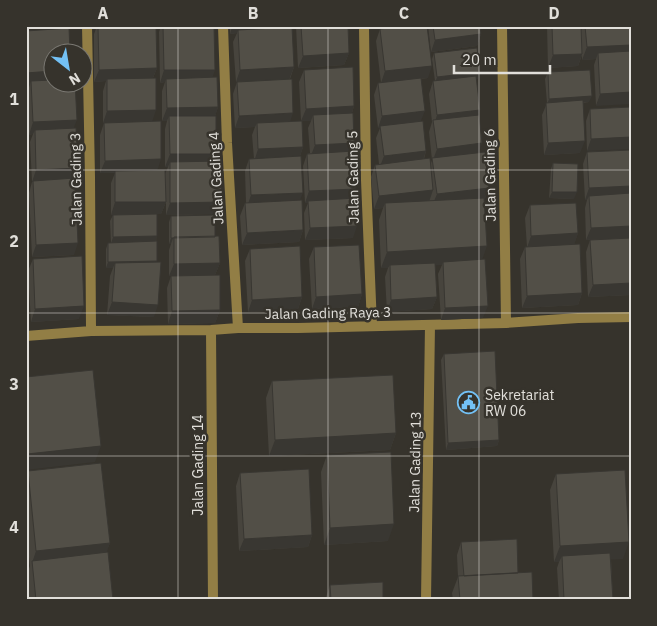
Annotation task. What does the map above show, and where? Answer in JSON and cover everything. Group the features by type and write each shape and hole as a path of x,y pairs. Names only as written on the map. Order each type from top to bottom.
{"street":[{"name":"Jalan Gading 3","path":"87,26 91,332"},
{"name":"Jalan Gading 4","path":"223,26 227,143 238,328"},
{"name":"Jalan Gading 5","path":"364,26 366,180 372,326"},
{"name":"Jalan Gading 6","path":"502,26 506,323"},
{"name":"Jalan Gading Raya 3","path":"26,336 91,332 238,328 430,326 631,317"},
{"name":"Jalan Gading 13","path":"426,600 430,326"},
{"name":"Jalan Gading 14","path":"211,330 213,600"}],"building":[{"path":"98,26 156,26 157,68 99,70"},
{"path":"163,26 214,26 215,70 164,70"},
{"path":"301,26 348,26 349,53 303,56"},
{"path":"403,26 427,26 432,66 385,71 380,29"},
{"path":"433,26 480,26 481,34 435,40"},
{"path":"552,26 581,26 582,54 553,55"},
{"path":"585,26 631,26 631,45 587,47"},
{"path":"292,27 294,67 240,70 238,30"},
{"path":"69,28 70,42 42,42 42,72 26,73 26,31"},
{"path":"477,48 480,72 437,77 434,53"},
{"path":"631,51 631,92 600,94 598,53"},
{"path":"353,67 354,106 306,109 304,70"},
{"path":"590,70 592,96 549,99 548,72"},
{"path":"476,76 480,110 437,115 433,81"},
{"path":"217,77 218,107 167,108 166,79"},
{"path":"156,78 156,110 107,111 107,79"},
{"path":"421,78 425,111 382,116 378,83"},
{"path":"292,79 293,113 239,116 237,82"},
{"path":"42,80 42,92 76,92 77,120 33,122 31,81"},
{"path":"583,100 585,141 548,143 546,103"},
{"path":"631,107 631,137 591,139 590,109"},
{"path":"353,113 354,143 315,145 313,115"},
{"path":"479,115 482,143 437,149 433,120"},
{"path":"169,116 216,116 216,154 170,154"},
{"path":"161,121 161,159 105,161 104,123"},
{"path":"302,121 303,147 258,149 257,123"},
{"path":"423,121 426,151 384,156 380,126"},
{"path":"76,128 78,168 36,170 35,130"},
{"path":"631,150 631,186 589,188 587,152"},
{"path":"354,151 356,189 309,191 307,154"},
{"path":"485,152 489,188 437,194 432,158"},
{"path":"301,156 303,193 251,195 249,159"},
{"path":"430,158 433,190 379,196 375,165"},
{"path":"220,161 222,202 170,203 170,162"},
{"path":"553,163 578,164 577,192 552,192"},
{"path":"165,170 166,202 115,202 115,171"},
{"path":"75,178 78,243 36,245 33,181"},
{"path":"631,193 631,226 591,228 589,196"},
{"path":"356,198 357,226 310,228 308,201"},
{"path":"484,198 487,246 387,252 385,203"},
{"path":"302,200 303,230 247,233 245,203"},
{"path":"576,203 578,233 531,236 530,205"},
{"path":"27,211 29,245 26,245"},
{"path":"157,214 157,236 113,237 113,215"},
{"path":"215,215 215,237 171,238 171,216"},
{"path":"219,236 220,263 174,264 174,237"},
{"path":"631,238 631,283 593,285 590,240"},
{"path":"157,241 157,261 108,262 108,243"},
{"path":"580,244 582,293 527,296 525,247"},
{"path":"359,245 362,294 316,297 314,247"},
{"path":"300,246 302,297 252,300 250,249"},
{"path":"82,256 84,306 35,309 33,259"},
{"path":"485,259 488,306 445,308 443,262"},
{"path":"161,262 158,305 112,302 115,263"},
{"path":"435,263 437,297 391,300 390,265"},
{"path":"220,275 220,310 172,311 171,276"},
{"name":"Sekretariat RW 06","path":"495,351 499,440 448,443 444,354"},
{"path":"93,370 101,446 27,454 26,377"},
{"path":"393,375 396,433 275,440 272,381"},
{"path":"391,452 394,524 330,528 327,455"},
{"path":"101,463 110,543 36,551 28,471"},
{"path":"309,469 312,535 244,539 240,473"},
{"path":"625,470 629,542 560,546 556,474"},
{"path":"517,539 518,573 464,576 461,542"},
{"path":"108,552 113,600 36,600 32,561"},
{"path":"610,553 613,600 564,600 562,556"},
{"path":"532,572 533,600 460,600 458,576"},
{"path":"383,582 383,600 331,600 330,585"}],"place":[{"name":"Sekretariat RW 06","path":"469,403"}]}
